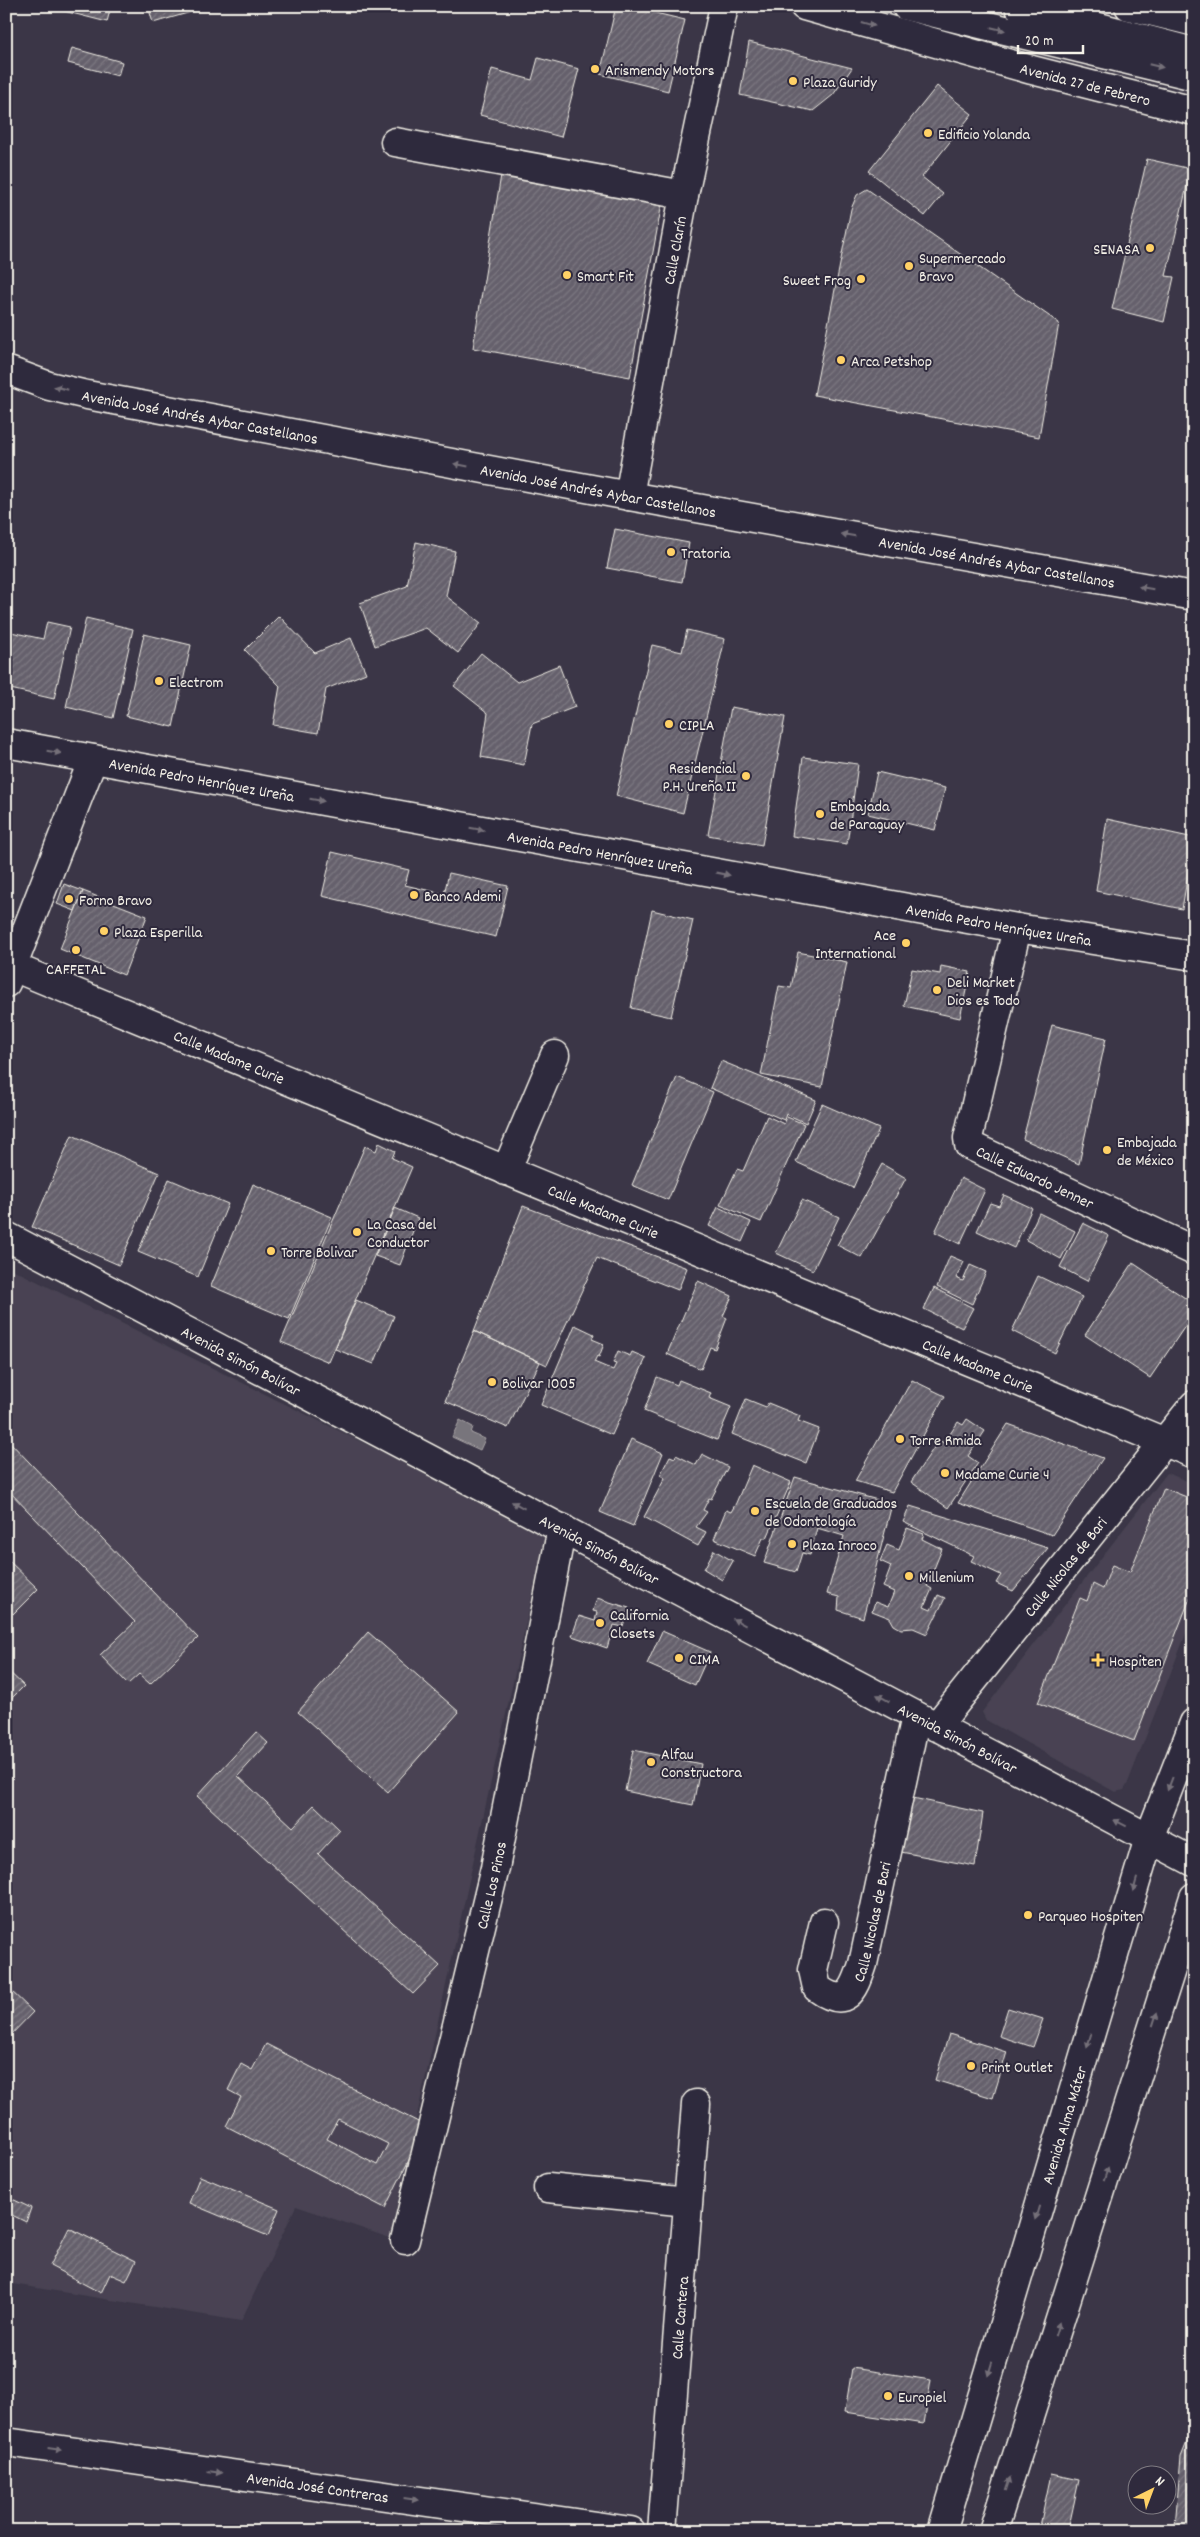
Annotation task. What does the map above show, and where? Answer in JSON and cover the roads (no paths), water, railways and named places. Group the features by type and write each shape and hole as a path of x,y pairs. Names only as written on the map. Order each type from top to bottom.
{"main road":[{"name":"Calle Clarín","path":"629,496 684,195 724,6"},
{"name":"Avenida 27 de Febrero","path":"804,6 1032,70 1194,111"},
{"path":"906,6 1194,76"},
{"path":"1019,6 1194,52"},
{"path":"1129,6 1194,22"},
{"path":"395,142 684,195"},
{"name":"Avenida José Andrés Aybar Castellanos","path":"6,370 49,386 86,394 629,496 1194,596"},
{"name":"Avenida Pedro Henríquez Ureña","path":"6,743 1017,928 1194,956"},
{"path":"9,976 93,758"},
{"name":"Calle Eduardo Jenner","path":"1017,928 968,1138 969,1145 1194,1251"},
{"name":"Calle Madame Curie","path":"9,976 506,1171 1194,1454"},
{"path":"506,1171 554,1055"},
{"name":"Avenida Simón Bolívar","path":"6,1236 1194,1862"},
{"name":"Calle Nicolas de Bari","path":"824,1922 813,1970 817,1988 829,1997 842,1998 851,1992 857,1982 863,1964 926,1721 1166,1443 1194,1406"},
{"name":"Calle Los Pinos","path":"405,2240 495,1868 562,1528"},
{"name":"Avenida Alma Máter","path":"942,2531 1149,1838 1194,1723"},
{"path":"993,2531 1194,1897"},
{"name":"Calle Cantera","path":"662,2531 696,2104"},
{"path":"548,2188 688,2202"},
{"name":"Avenida José Contreras","path":"6,2442 631,2531"}],"place":[{"name":"Arismendy Motors","path":"595,69"},
{"name":"Plaza Guridy","path":"793,81"},
{"name":"Edificio Yolanda","path":"928,133"},
{"name":"SENASA","path":"1150,248"},
{"name":"Supermercado Bravo","path":"909,266"},
{"name":"Smart Fit","path":"567,275"},
{"name":"Sweet Frog","path":"861,279"},
{"name":"Arca Petshop","path":"841,360"},
{"name":"Tratoria","path":"671,552"},
{"name":"Electrom","path":"159,681"},
{"name":"CIPLA","path":"669,724"},
{"name":"Residencial P.H. Ureña II","path":"746,776"},
{"name":"Embajada de Paraguay","path":"820,814"},
{"name":"Banco Ademi","path":"414,895"},
{"name":"Forno Bravo","path":"69,899"},
{"name":"Plaza Esperilla","path":"104,931"},
{"name":"Ace International","path":"906,943"},
{"name":"CAFFETAL","path":"76,950"},
{"name":"Deli Market Dios es Todo","path":"937,990"},
{"name":"Embajada de México","path":"1107,1150"},
{"name":"La Casa del Conductor","path":"357,1232"},
{"name":"Torre Bolivar","path":"271,1251"},
{"name":"Bolivar 1005","path":"492,1382"},
{"name":"Torre Rmida","path":"900,1439"},
{"name":"Madame Curie 4","path":"945,1473"},
{"name":"Escuela de Graduados de Odontología","path":"755,1511"},
{"name":"Plaza Inroco","path":"792,1544"},
{"name":"Millenium","path":"909,1576"},
{"name":"California Closets","path":"600,1623"},
{"name":"CIMA","path":"679,1658"},
{"name":"Hospiten","path":"1098,1660"},
{"name":"Alfau Constructora","path":"651,1762"},
{"name":"Parqueo Hospiten","path":"1028,1915"},
{"name":"Print Outlet","path":"971,2066"},
{"name":"Europiel","path":"888,2396"}]}
